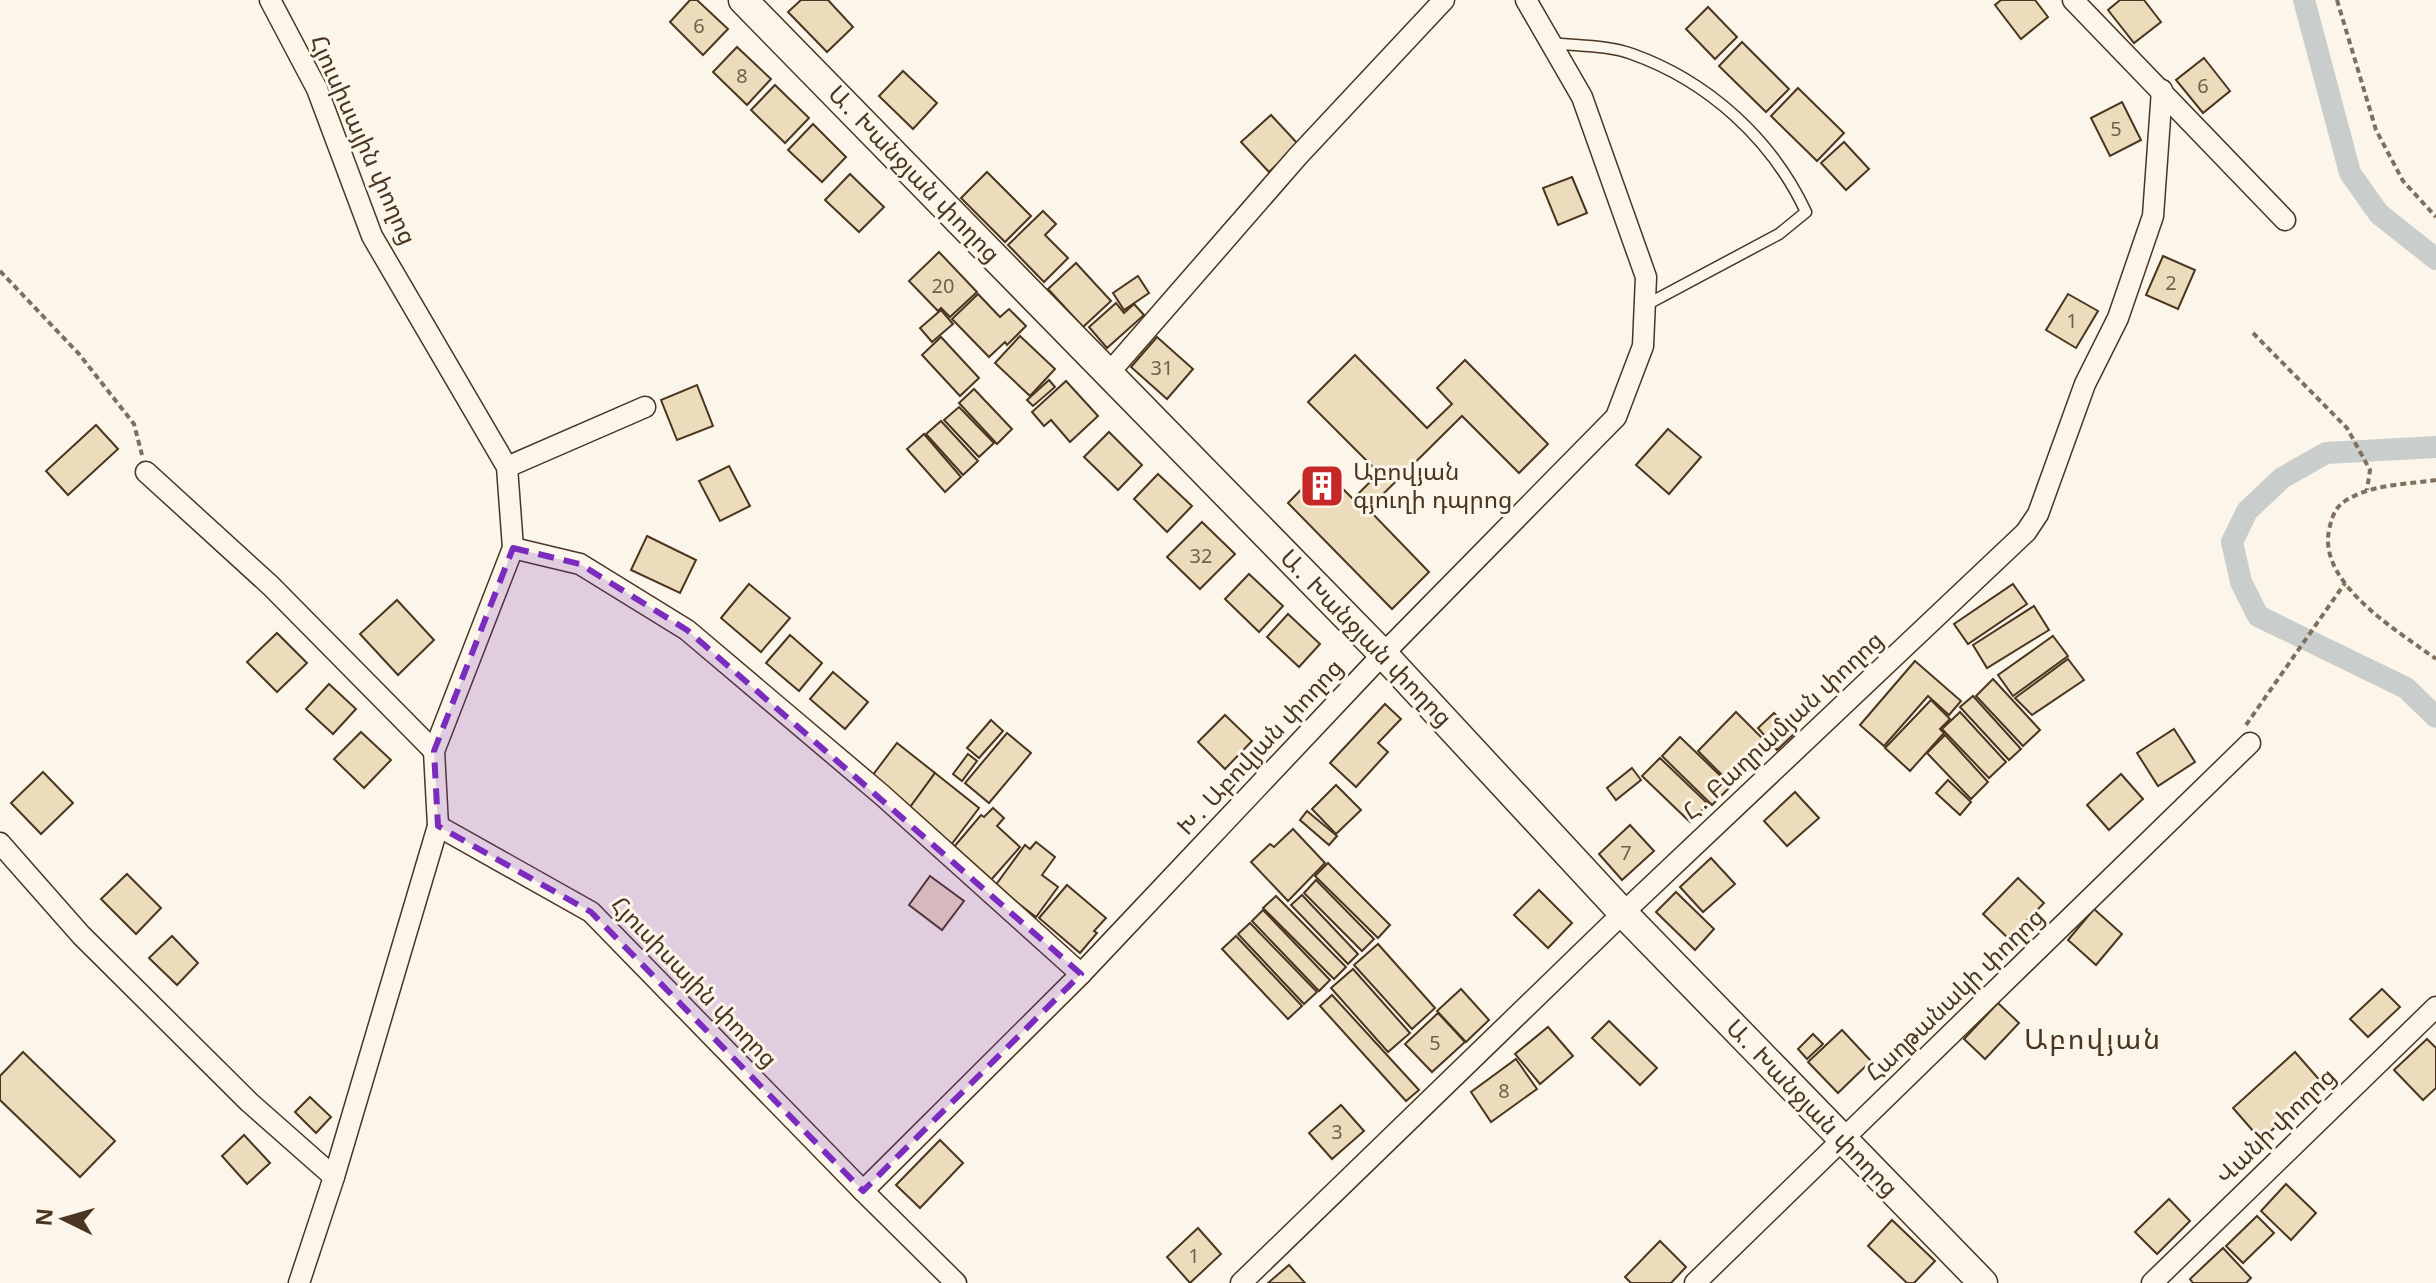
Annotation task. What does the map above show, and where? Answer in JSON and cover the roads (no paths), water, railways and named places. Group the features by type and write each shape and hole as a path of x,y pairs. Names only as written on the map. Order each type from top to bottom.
{"street":[{"name":"Հյուսիսային փողոց","path":"270,0 317,89 372,236 507,467 513,548 434,751 438,826 591,912 956,1283"},
{"name":"Ա․ Խանջյան փողոց","path":"743,0 1383,654 1623,913 1983,1283"},
{"path":"1109,373 1298,156 1444,0"},
{"name":"Խ․ Աբովյան փողոց","path":"863,1191 1081,974 1383,654 1616,417 1643,346 1646,277 1582,97 1526,0"},
{"path":"2073,0 2285,220"},
{"name":"Հ․ Բաղրամյան փողոց","path":"1241,1283 1623,913 2026,532 2038,514 2085,384 2118,318 2153,216 2162,90"},
{"path":"507,467 645,407"},
{"path":"146,472 271,586 434,751"},
{"path":"513,548 580,564 687,630 882,795 1081,974"},
{"name":"Հաղթանակի փողոց","path":"1695,1283 2250,743"},
{"path":"299,1283 334,1177 438,826"},
{"path":"0,843 81,935 249,1102 334,1177"},
{"name":"Վանի փողոց","path":"2152,1283 2436,1007"}],"lane":[{"path":"1552,43 1629,52 1688,78 1737,116 1790,179 1806,212 1779,234 1644,306"}],"waterway":[{"path":"2304,0 2350,173 2379,214 2436,259"},
{"path":"2436,447 2326,453 2282,478 2247,511 2232,542 2241,582 2258,616 2406,688 2436,717"}],"place":[{"name":"Աբովյան գյուղի դպրոց","path":"1322,486"}],"district":[{"name":"Աբովյան","path":"2093,1039"}]}
